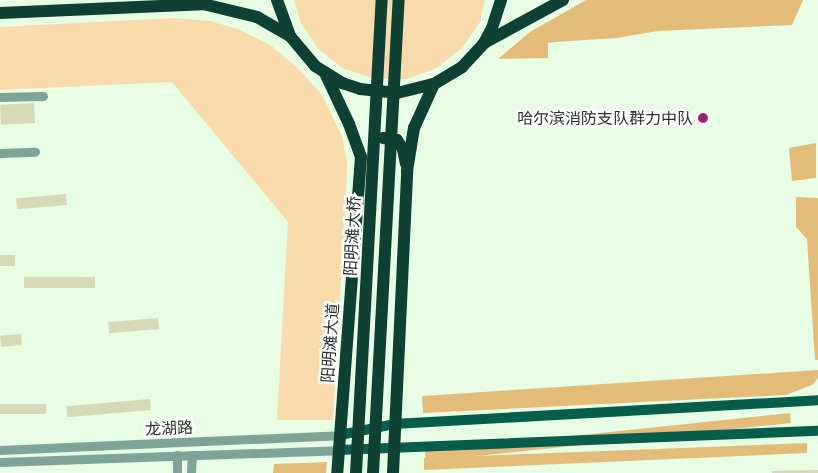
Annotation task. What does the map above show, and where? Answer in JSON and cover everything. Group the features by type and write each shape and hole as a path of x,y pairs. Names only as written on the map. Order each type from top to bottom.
{"highway":[{"path":"0,13 203,4 219,0"},
{"path":"277,0 290,36 306,57 325,73 342,83 378,92 397,93 434,84 462,67 484,43 492,28 501,0"},
{"name":"阳明滩大桥","path":"356,473 382,0"},
{"name":"阳明滩大桥","path":"373,473 399,0"},
{"path":"484,43 563,0"},
{"path":"203,4 257,17 290,36"},
{"name":"阳明滩大道","path":"325,73 349,124 360,157 337,473"},
{"path":"393,473 408,171 414,128 434,84"},
{"path":"360,157 364,142 370,138 397,140 403,149 408,171"}],"main road":[{"path":"340,435 394,424 818,400"},
{"path":"339,450 393,450 818,431"}],"street":[{"path":"0,97 43,96"},
{"path":"0,153 34,152"},
{"name":"龙湖路","path":"0,450 340,435"},
{"name":"龙湖路","path":"0,462 339,450"},
{"path":"177,455 177,473"},
{"path":"191,473 192,455"}],"shaded area":[{"path":"294,0 485,0 480,22 462,48 437,68 407,79 375,79 344,69 319,50 301,23"},
{"path":"586,0 803,0 792,25 658,31 617,38 555,42 548,43 548,58 498,59 530,32"},
{"path":"175,18 210,21 238,29 269,44 299,69 322,95 342,136 347,162 346,196 333,420 277,420 288,222 172,82 0,90 0,27"},
{"path":"816,143 816,178 792,181 789,148"},
{"path":"796,197 818,198 818,360 815,360 807,239 796,227"},
{"path":"818,370 818,378 812,385 786,395 423,413 422,396"},
{"path":"790,413 791,423 426,461 425,451"},
{"path":"807,443 807,453 424,470 424,458"},
{"path":"327,462 326,473 273,473 274,464"}],"building":[{"path":"34,103 35,123 1,125 0,105"},
{"path":"66,194 67,205 17,209 16,198"},
{"path":"0,255 15,255 15,266 0,266"},
{"path":"24,277 95,277 95,288 24,288"},
{"path":"158,318 159,329 109,333 108,322"},
{"path":"21,334 22,345 1,347 0,336"},
{"path":"150,399 151,410 67,417 66,406"},
{"path":"0,404 46,404 46,414 0,414"},
{"path":"818,470 818,473 772,473 772,471"}],"place":[{"name":"哈尔滨消防支队群力中队","path":"703,118"}]}
